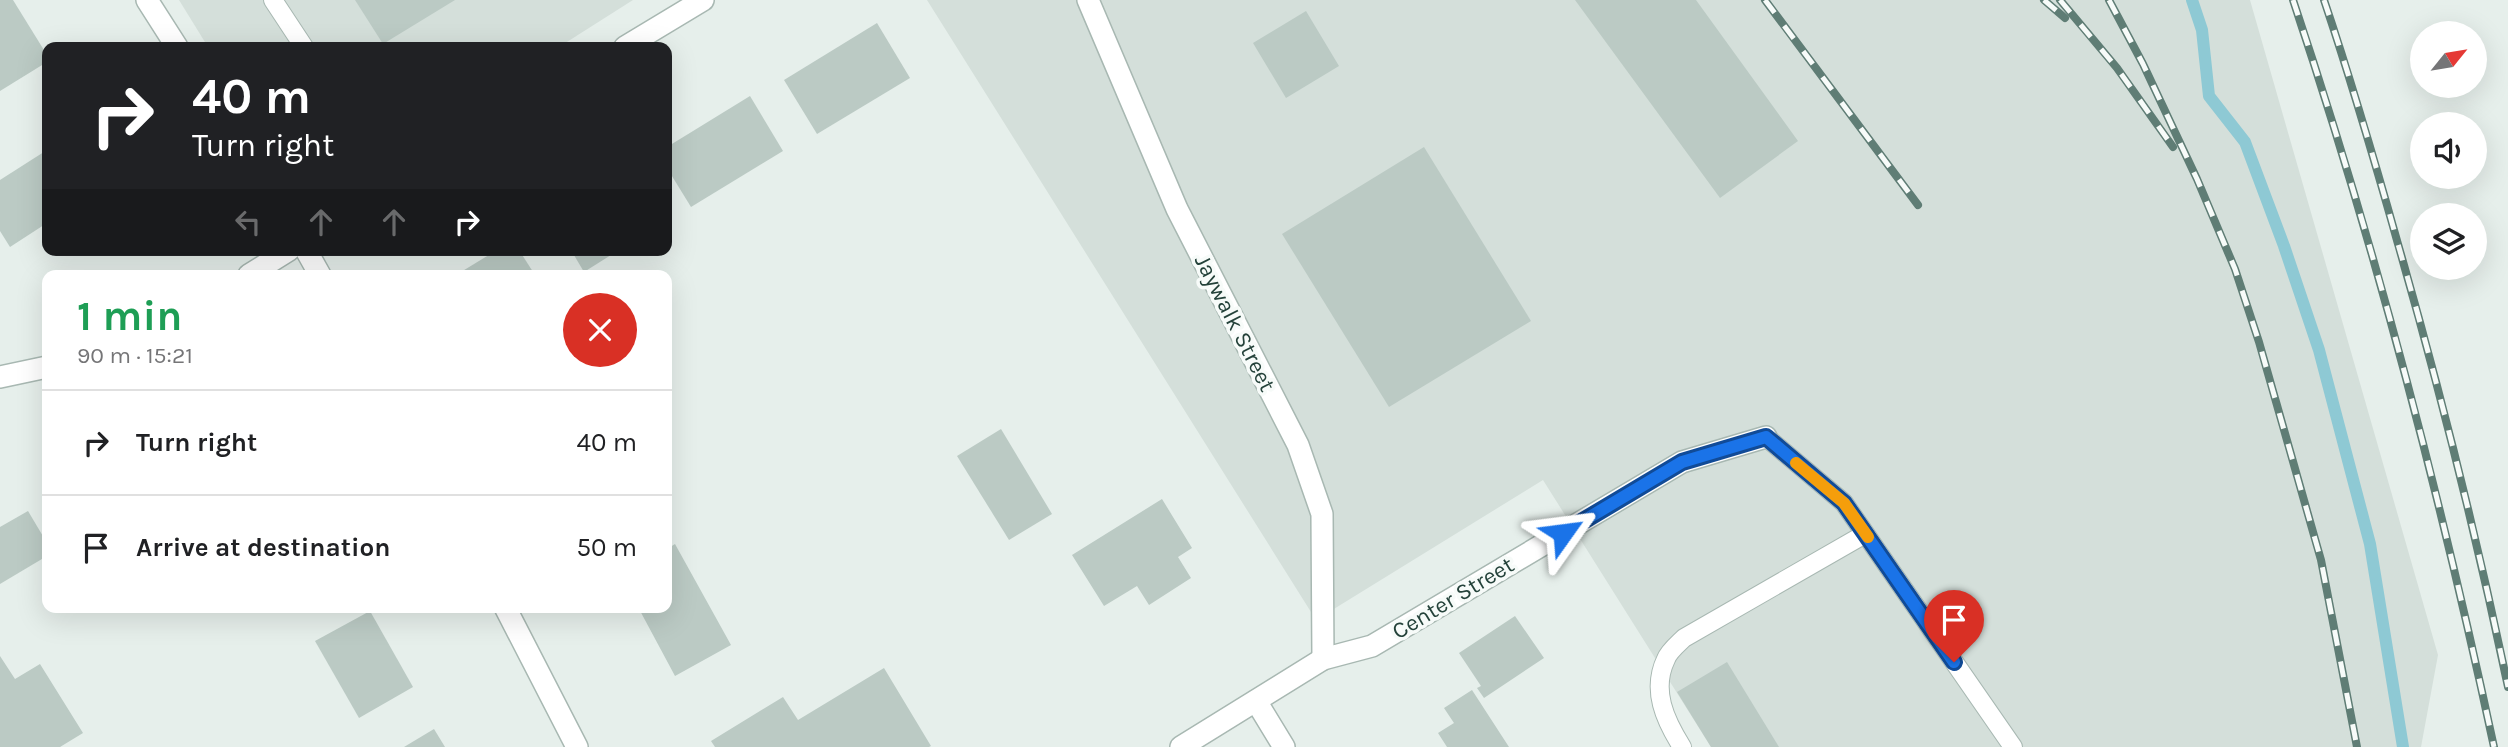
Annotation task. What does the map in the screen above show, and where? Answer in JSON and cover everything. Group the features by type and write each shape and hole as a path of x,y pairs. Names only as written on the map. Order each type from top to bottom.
{"street":[{"path":"148,0 174,42"},
{"path":"633,42 703,0"},
{"name":"Jaywalk Street","path":"1088,0 1177,209 1298,445 1322,514 1323,659"},
{"path":"257,270 279,256"},
{"path":"0,377 42,369"},
{"name":"Center Street","path":"1181,747 1323,659 1372,646 1682,462 1766,437"},
{"path":"508,613 577,747"},
{"path":"1256,701 1284,747"}],"lane":[{"path":"274,0 300,42"},
{"path":"1766,437 1844,503 2013,747"},
{"path":"1682,747 1668,724 1657,687 1666,657 1684,638 1865,534"}],"shaded area":[{"path":"179,0 633,0 567,42 205,42"},
{"path":"927,0 2250,0 2438,655 2421,747 1711,747 1543,480 1316,620"}],"building":[{"path":"0,0 13,0 42,47 42,65 0,91"},
{"path":"355,0 455,0 386,42 382,42"},
{"path":"1575,0 1696,0 1798,141 1720,198"},
{"path":"1306,11 1339,66 1286,98 1253,43"},
{"path":"877,23 910,78 817,134 784,80"},
{"path":"750,96 783,151 691,207 672,176 672,144"},
{"path":"1424,147 1531,321 1389,407 1282,234"},
{"path":"42,153 42,226 10,247 0,231 0,180"},
{"path":"487,256 523,256 532,270 464,270"},
{"path":"575,256 609,256 587,270 583,270"},
{"path":"1001,429 1052,514 1009,540 957,456"},
{"path":"1162,499 1192,548 1178,557 1191,578 1149,605 1137,586 1104,606 1072,555"},
{"path":"28,511 42,535 42,559 0,584 0,527"},
{"path":"675,544 731,645 675,676 641,613 672,613 672,546"},
{"path":"366,613 371,613 413,687 359,718 315,641"},
{"path":"1515,616 1544,658 1484,698 1477,688 1481,686 1459,653"},
{"path":"0,656 15,679 40,664 83,733 60,747 0,747"},
{"path":"1727,662 1779,747 1711,747 1677,692"},
{"path":"884,668 931,746 715,747 711,741 783,697 798,720"},
{"path":"1472,690 1509,747 1447,747 1438,733 1454,723 1444,708"},
{"path":"434,729 445,747 404,747"}],"waterway":[{"path":"2192,0 2202,30 2209,96 2245,142 2319,350 2370,544 2403,747"}],"railway":[{"path":"1765,0 1918,205"},
{"path":"2044,0 2065,18"},
{"path":"2060,0 2117,68 2173,147"},
{"path":"2109,0 2143,64 2197,179 2235,269 2259,342 2321,560 2357,747"},
{"path":"2293,0 2351,184 2404,370 2494,747"},
{"path":"2324,0 2372,152 2429,354 2471,520 2508,687"}],"slow traffic":[{"path":"1796,463 1844,503 1868,537"}],"route":[{"path":"1563,533 1682,462 1766,437 1844,503 1954,662"}]}
